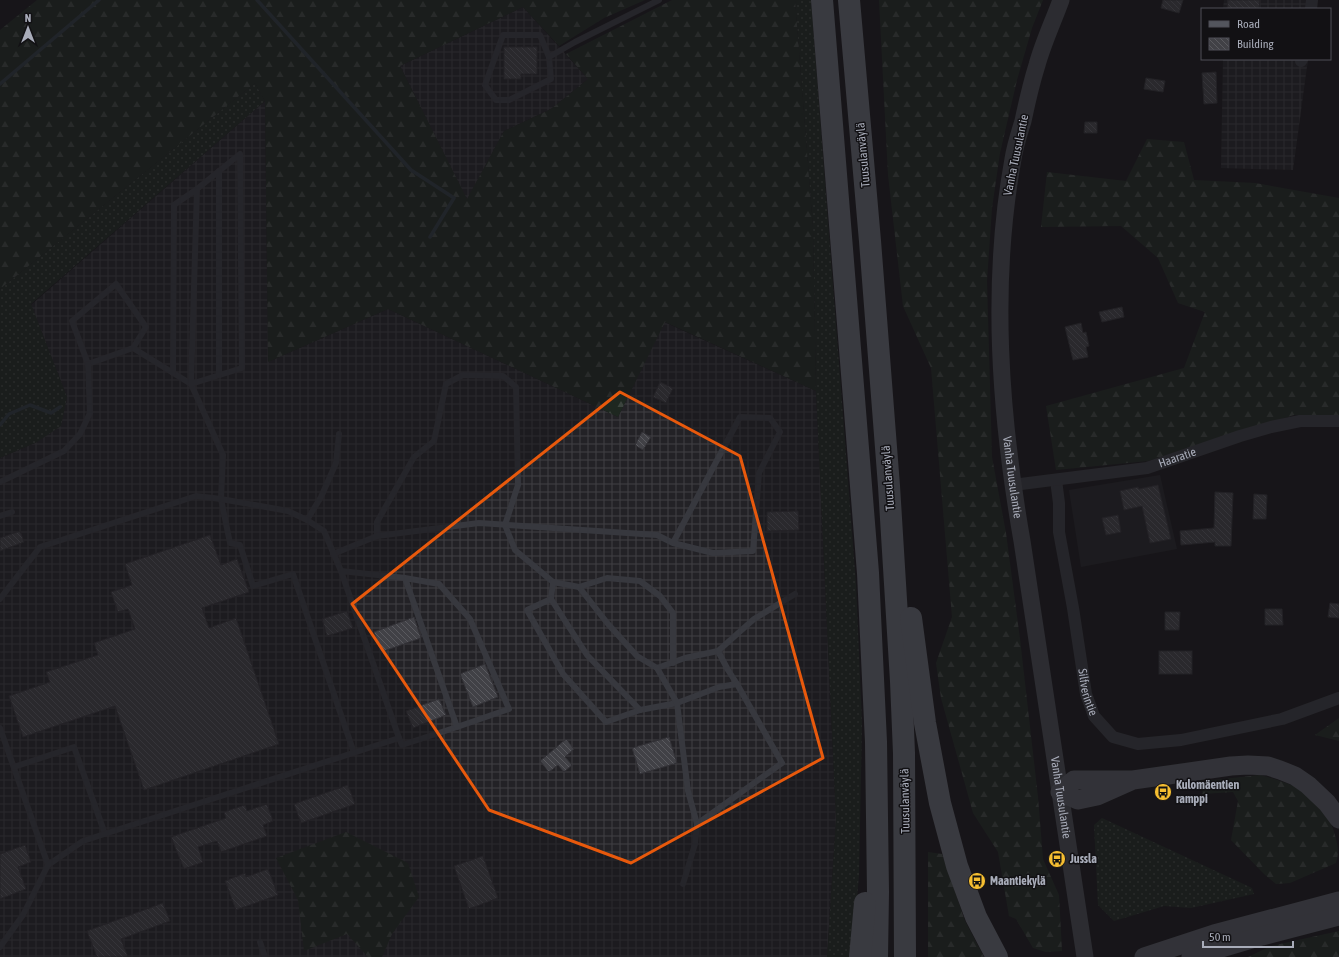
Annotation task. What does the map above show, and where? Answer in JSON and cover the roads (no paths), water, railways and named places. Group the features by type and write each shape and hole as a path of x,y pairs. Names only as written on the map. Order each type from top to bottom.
{"highway":[{"path":"822,0 868,573 876,742 878,892 877,957"},
{"name":"Tuusulanväylä","path":"849,0 889,486 901,674 904,753 905,957"},
{"path":"889,486 925,723 940,803 962,881 976,917 997,957"},
{"path":"860,957 865,902 867,821 876,742"}],"main road":[{"name":"Vanha Tuusulantie","path":"1061,0 1037,65 1013,158 1005,215 1001,272 1001,354 1003,397 1013,485 1085,957"},
{"path":"1060,792 1078,800 1097,796 1133,780 1231,766 1268,766 1295,776 1308,785 1328,803 1339,819"},
{"path":"1144,957 1214,934 1339,901"},
{"path":"1191,957 1262,936 1339,916"}],"street":[{"name":"Haaratie","path":"1013,485 1147,468 1271,427 1300,421 1339,420"},
{"name":"Silfverintie","path":"1056,480 1059,503 1059,532 1073,608 1086,694 1094,716 1113,737 1138,744 1181,740 1282,719 1339,698"}],"lane":[{"path":"549,57 575,42 659,0"},
{"path":"503,35 540,35 549,57 551,79 509,100 496,100 486,85 503,35"},
{"path":"133,348 173,373 191,384 242,368 240,154 197,189 174,205 173,373"},
{"path":"219,171 219,375"},
{"path":"197,189 191,384 223,455 221,499 230,543 240,545 253,586 293,574 354,753"},
{"path":"0,482 64,451 80,434 90,413 88,364 72,321 116,284 146,327 133,348 88,364"},
{"path":"377,536 377,522 414,457 434,441 446,384 463,375 503,376 516,387 518,485 505,525 515,550 553,582 579,587 607,578 640,581 660,596 673,613 673,662"},
{"path":"333,554 377,536 479,523 657,535 673,543 713,553 753,551 759,473 780,432 770,418 740,417 673,543"},
{"path":"307,520 321,497 336,464 339,434"},
{"path":"0,599 40,547 196,496 288,511 307,520 324,531 402,745 509,709 470,619 439,584 405,578 340,572"},
{"path":"0,516 12,512"},
{"path":"405,578 457,727"},
{"path":"553,582 551,599 587,655 640,710"},
{"path":"579,587 608,624 637,656 657,668 677,703 688,791 697,824 695,844 683,884"},
{"path":"657,668 673,662 718,650 754,619 795,594"},
{"path":"551,599 527,610 563,674 606,722 640,710 677,703 719,687 737,684"},
{"path":"697,824 782,763 718,650"},
{"path":"0,728 48,865"},
{"path":"0,947 23,915 48,865 83,841 399,738"},
{"path":"14,767 74,747 106,834"},
{"path":"260,942 265,957"}],"waterway":[{"path":"0,84 99,0"},
{"path":"257,0 411,170 454,198 430,237"},
{"path":"0,425 9,414 30,405 51,413 60,407"}],"place":[{"name":"Kulomäentien ramppi","path":"1163,792"},
{"name":"Jussla","path":"1057,859"},
{"name":"Maantiekylä","path":"977,881"}]}
